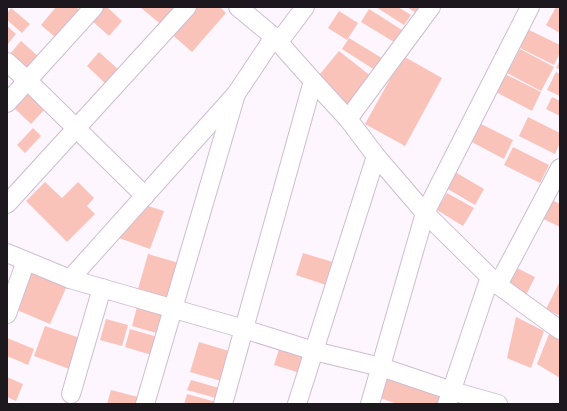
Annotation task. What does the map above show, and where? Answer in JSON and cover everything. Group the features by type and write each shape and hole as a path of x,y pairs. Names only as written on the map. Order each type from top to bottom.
{"street":[{"path":"7,103 94,7"},
{"path":"7,204 187,7"},
{"path":"238,7 276,40 348,119 376,156 425,213 494,281 560,330"},
{"path":"70,279 236,94 276,40 305,7"},
{"path":"348,119 432,7"},
{"path":"370,404 425,213 530,7"},
{"path":"7,62 77,128 145,196"},
{"path":"223,404 313,81"},
{"path":"145,404 236,94"},
{"path":"297,404 376,156"},
{"path":"449,397 494,281 560,168"},
{"path":"7,253 70,279 381,368 449,397 498,404"},
{"path":"7,314 26,261"},
{"path":"71,394 102,288"}],"building":[{"path":"56,7 76,7 79,10 55,37 41,25"},
{"path":"102,7 107,7 122,21 109,36 90,19"},
{"path":"140,7 177,7 163,26"},
{"path":"190,7 220,7 226,13 192,52 168,31"},
{"path":"376,7 398,7 411,15 404,25"},
{"path":"407,7 419,7 416,13"},
{"path":"556,7 560,9 560,33 546,25"},
{"path":"11,8 30,24 22,33 7,20 7,13"},
{"path":"369,9 402,30 394,42 361,22"},
{"path":"339,11 358,23 347,40 328,28"},
{"path":"7,26 16,34 7,45"},
{"path":"527,29 560,45 560,53 554,65 518,47"},
{"path":"349,38 385,60 378,72 342,49"},
{"path":"21,41 39,57 27,71 9,55"},
{"path":"520,49 554,67 541,91 507,73"},
{"path":"339,51 372,77 348,107 320,74"},
{"path":"99,52 120,71 107,85 87,66"},
{"path":"403,56 442,78 405,146 365,124"},
{"path":"560,60 560,69 556,68"},
{"path":"556,72 560,74 560,96 547,90"},
{"path":"505,74 541,92 532,111 496,92"},
{"path":"26,93 45,109 31,124 13,107"},
{"path":"552,97 560,101 560,116 546,109"},
{"path":"528,117 560,133 560,143 555,154 519,136"},
{"path":"477,122 513,140 504,159 468,140"},
{"path":"33,128 41,136 25,153 17,145"},
{"path":"513,147 549,165 540,183 504,165"},
{"path":"455,172 484,189 475,205 446,188"},
{"path":"45,182 62,198 78,182 94,198 87,206 95,214 67,242 26,201"},
{"path":"447,193 474,208 463,226 437,210"},
{"path":"546,197 560,204 560,227 537,216"},
{"path":"145,205 164,211 150,249 116,237"},
{"path":"303,253 336,263 329,286 296,275"},
{"path":"148,254 179,263 169,298 138,289"},
{"path":"517,268 535,277 526,295 508,286"},
{"path":"31,270 69,281 50,324 17,310"},
{"path":"560,281 560,316 546,309"},
{"path":"138,303 166,311 160,334 132,326"},
{"path":"516,317 544,331 531,368 507,358"},
{"path":"106,319 128,325 122,346 100,340"},
{"path":"45,326 83,339 72,370 34,356"},
{"path":"130,329 161,338 155,356 125,347"},
{"path":"549,334 560,341 560,378 537,364"},
{"path":"7,338 34,349 28,365 7,356"},
{"path":"199,342 229,351 221,381 190,372"},
{"path":"280,346 306,354 300,373 274,365"},
{"path":"388,376 445,396 442,404 397,404 380,398"},
{"path":"7,377 23,384 16,401 7,397"},
{"path":"191,380 219,388 216,398 187,390"},
{"path":"111,390 142,398 141,404 107,404"},
{"path":"187,394 216,402 216,404 184,404"}]}
